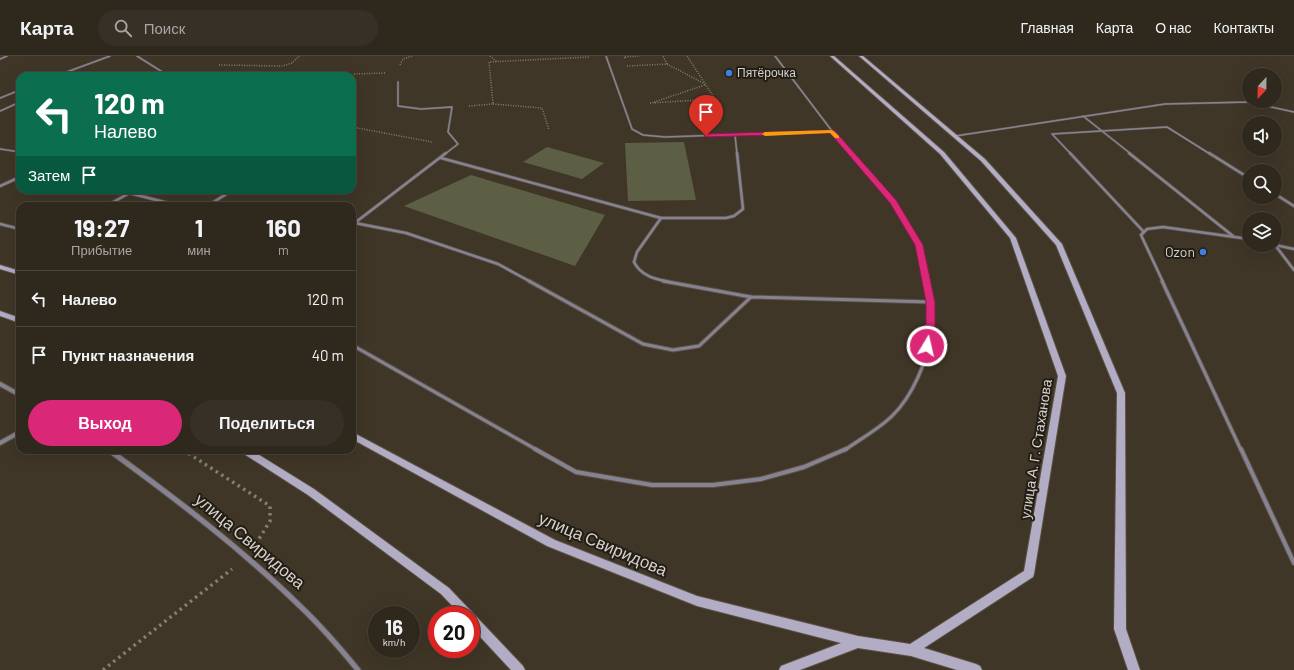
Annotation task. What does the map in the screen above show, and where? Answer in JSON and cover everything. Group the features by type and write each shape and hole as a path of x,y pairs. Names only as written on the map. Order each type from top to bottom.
{"main road":[{"name":"улица А. Г. Стаханова","path":"832,56 942,153 1013,238 1062,376 1029,574 911,650"},
{"path":"861,56 983,160 1058,244 1121,393 1120,629 1134,670"},
{"path":"0,267 16,272"},
{"path":"0,313 16,319"},
{"name":"улица Свиридова","path":"356,437 551,543 696,601 858,642 911,650 976,670"},
{"path":"250,454 311,492 445,591 459,606"},
{"path":"480,628 520,670"},
{"path":"785,670 858,642"}],"street":[{"path":"0,384 16,393"},
{"path":"0,443 16,434"},
{"name":"улица Свиридова","path":"114,454 191,512 284,589 358,670"}],"lane":[{"path":"0,59 7,56"},
{"path":"67,72 110,56"},
{"path":"136,56 162,72"},
{"path":"607,56 632,129 643,135 654,137 832,131"},
{"path":"356,347 576,472 652,485 713,485 761,479 804,467 842,452 892,416 907,398 921,371 931,333 930,302 919,245 893,202 832,131 775,56"},
{"path":"356,223 458,144 448,132 452,107 421,110 398,106 398,82"},
{"path":"0,98 16,92"},
{"path":"955,136 1165,104 1248,102 1294,112"},
{"path":"0,111 16,104"},
{"path":"1083,116 1234,236"},
{"path":"1143,232 1052,134 1167,127 1242,174"},
{"path":"441,158 661,218 719,218 738,214 742,209 734,135"},
{"path":"0,149 16,151"},
{"path":"0,186 16,179"},
{"path":"113,202 127,194"},
{"path":"133,194 164,202"},
{"path":"214,202 226,194"},
{"path":"1282,198 1294,206"},
{"path":"661,218 637,252 634,262 637,269 643,274 658,280 751,297 930,302"},
{"path":"356,223 406,233 498,264 643,344 673,350 699,346 751,297"},
{"path":"0,224 16,228"},
{"path":"1143,232 1154,227 1163,227 1242,238"},
{"path":"1143,232 1141,235 1294,563"},
{"path":"1282,246 1294,249"},
{"path":"1280,252 1294,270"}],"path":[{"path":"212,65 282,66 292,63 299,56"},
{"path":"490,56 498,62"},
{"path":"493,104 489,62 607,56"},
{"path":"628,66 624,57 639,56"},
{"path":"663,56 667,64"},
{"path":"687,56 714,99 650,103 705,85"},
{"path":"610,67 667,64 705,85"},
{"path":"356,74 392,72"},
{"path":"452,107 493,104 542,108 549,130"},
{"path":"356,128 456,146"},
{"path":"103,670 246,558 269,525 272,515 270,506 190,454"}],"green space":[{"path":"684,142 696,200 628,201 625,143"},
{"path":"547,147 604,163 582,179 523,162"},
{"path":"471,175 605,215 575,266 404,206"}],"slow traffic":[{"path":"765,134 832,131 837,137"}],"place":[{"name":"Пятёрочка","path":"729,73"},
{"name":"Ozon","path":"1203,252"}],"route":[{"path":"706,136 832,131 893,202 919,245 930,302 931,333 927,346"}]}
